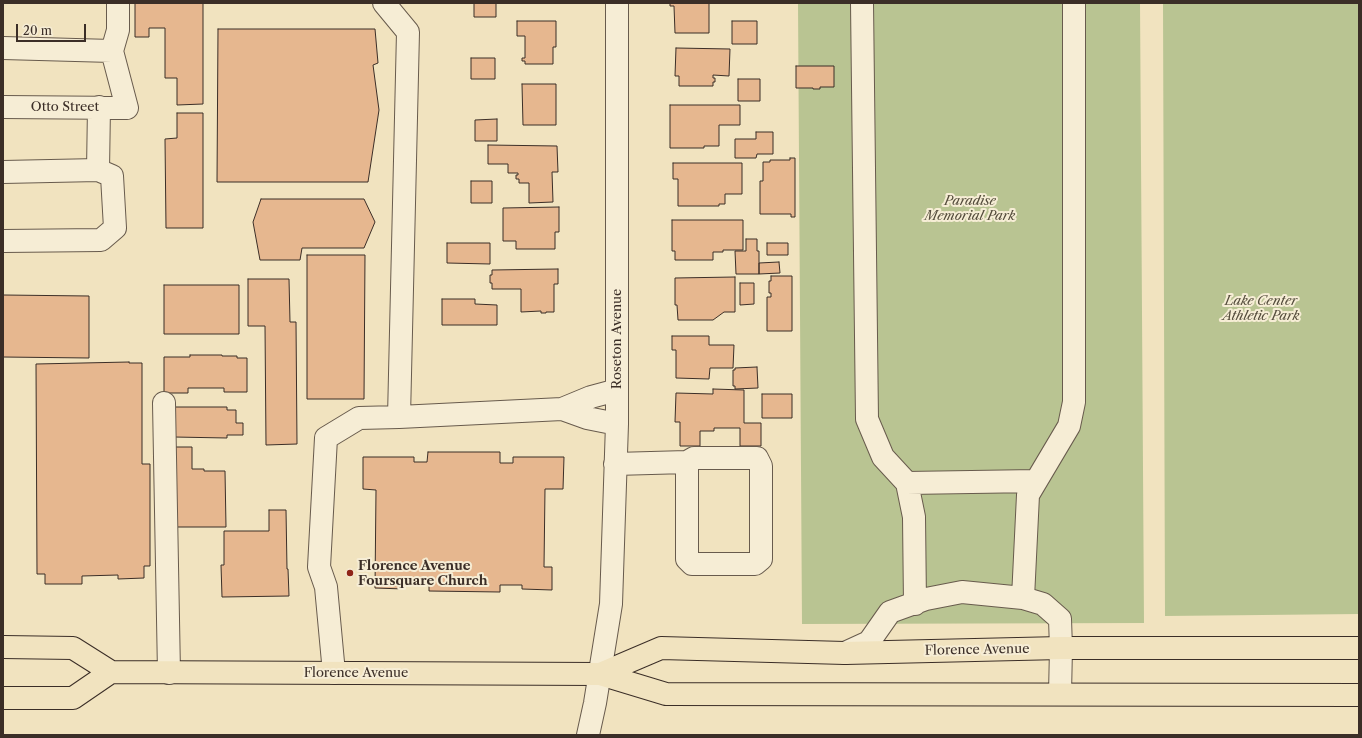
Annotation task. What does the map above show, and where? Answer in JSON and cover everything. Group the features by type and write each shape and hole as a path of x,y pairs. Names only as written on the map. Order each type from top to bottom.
{"main road":[{"path":"3,648 73,648 111,672 73,698 3,698"},
{"name":"Florence Avenue","path":"600,674 662,648 845,653 1061,648 1359,648"},
{"name":"Florence Avenue","path":"111,672 600,674 666,694 1359,695"}],"street":[{"path":"3,48 112,51 118,30 118,3"},
{"path":"384,3 408,32 399,417"},
{"name":"Roseton Avenue","path":"588,735 600,674 611,604 616,424 616,3"},
{"path":"862,3 867,419 883,457 907,482 914,517 915,604"},
{"path":"1023,598 1028,495 1069,426 1074,402 1074,3"},
{"name":"Otto Street","path":"3,107 127,108 112,51"},
{"path":"98,170 99,107"},
{"path":"3,172 98,170 112,176 115,228 101,240 3,241"},
{"path":"334,673 326,587 319,567 326,438 359,418 562,409 591,397 616,390"},
{"path":"164,403 168,673"},
{"path":"562,409 587,418 616,424"},
{"path":"615,464 687,462 694,458 757,458 761,466 761,559 755,564 692,564 687,559 687,462"},
{"path":"907,482 1036,481"},
{"path":"845,653 869,642 890,612 926,599 962,592 1023,598 1043,604 1060,619 1060,694"}],"green space":[{"name":"Paradise Memorial Park","path":"798,3 1140,3 1144,623 802,624"},
{"name":"Lake Center Athletic Park","path":"1163,3 1359,3 1359,614 1165,616"}],"building":[{"path":"135,3 203,3 203,104 177,105 177,78 165,78 165,28 149,28 149,37 135,37"},
{"path":"474,3 496,3 496,17 474,17"},
{"path":"670,3 709,3 709,33 675,33 674,6 670,6"},
{"path":"517,21 556,21 556,47 553,47 553,64 525,64 525,61 522,61 522,58 525,58 525,36 517,36"},
{"path":"732,21 757,21 757,44 732,44"},
{"path":"218,29 375,29 378,63 373,65 379,110 368,182 217,182"},
{"path":"676,48 730,49 729,76 713,75 715,82 713,82 713,86 679,86 679,76 675,76"},
{"path":"471,58 495,58 495,79 471,79"},
{"path":"796,66 834,66 834,87 820,87 820,89 796,88"},
{"path":"738,79 760,79 760,101 738,101"},
{"path":"522,84 556,84 556,125 523,125"},
{"path":"670,105 740,105 740,125 719,125 719,146 704,146 704,148 670,148"},
{"path":"177,113 203,113 203,228 166,228 165,139 177,138"},
{"path":"497,119 497,141 475,141 475,120"},
{"path":"756,132 773,132 773,154 757,154 756,158 735,158 735,139 756,139"},
{"path":"488,145 557,146 558,172 552,172 553,202 529,203 529,183 519,183 519,179 516,179 516,175 518,175 518,173 508,173 508,164 488,164"},
{"path":"790,158 795,158 795,217 791,217 791,214 760,214 760,181 763,181 763,162 770,162 770,160 790,160"},
{"path":"673,163 742,163 742,194 725,194 725,204 719,204 719,206 678,206 678,179 673,179"},
{"path":"471,181 492,181 492,203 471,203"},
{"path":"261,199 364,199 375,222 364,248 302,248 300,260 260,260 253,222"},
{"path":"559,207 559,232 555,232 555,249 516,249 516,241 503,241 503,208"},
{"path":"672,220 743,220 743,250 723,250 723,252 713,252 713,260 675,260 675,251 672,251"},
{"path":"746,239 757,239 757,251 759,251 759,274 736,274 735,251 746,251"},
{"path":"447,243 490,243 490,264 447,263"},
{"path":"767,243 788,243 788,255 767,255"},
{"path":"307,255 365,255 364,399 307,399"},
{"path":"779,262 780,273 759,274 759,263"},
{"path":"558,269 558,284 554,284 554,312 521,312 521,289 492,289 492,283 490,283 490,275 492,275 492,270"},
{"path":"771,276 792,276 792,331 767,331 767,297 771,297 771,293 769,293 769,281 771,281"},
{"path":"735,277 735,312 724,312 713,320 678,320 677,305 675,305 675,278"},
{"path":"248,279 289,279 290,322 296,322 297,444 266,445 265,326 248,326"},
{"path":"740,283 754,283 754,304 740,305"},
{"path":"164,285 239,285 239,334 164,334"},
{"path":"3,295 89,296 89,358 3,357"},
{"path":"442,299 475,299 475,304 497,305 497,325 442,325"},
{"path":"672,336 709,336 709,345 734,345 733,368 710,368 709,379 676,378 676,350 672,350"},
{"path":"190,355 222,355 247,358 247,392 224,392 224,388 188,388 188,393 164,393 164,357 190,357"},
{"path":"142,363 142,464 150,464 150,566 144,566 144,578 118,579 118,575 82,576 82,584 45,584 45,574 37,574 36,364"},
{"path":"757,367 758,388 735,389 735,386 733,386 733,370 735,370 735,368"},
{"path":"713,389 744,390 744,423 761,423 761,446 740,446 740,428 714,428 714,431 700,431 700,446 680,446 680,422 675,422 676,393 713,394"},
{"path":"762,394 792,394 792,418 762,418"},
{"path":"174,407 227,407 227,410 236,410 236,423 243,423 243,435 227,435 227,438 174,437"},
{"path":"173,447 192,447 192,469 204,469 204,471 225,471 226,527 173,527"},
{"path":"428,452 500,452 500,463 513,463 513,457 564,457 563,489 545,489 544,567 552,567 552,590 522,589 522,585 500,585 500,592 429,591 429,585 404,585 404,589 375,588 376,490 363,489 363,457 414,457 414,462 427,462"},
{"path":"269,510 286,510 289,596 222,597 221,565 224,565 224,531 269,531"}],"place":[{"name":"Florence Avenue Foursquare Church","path":"350,573"}]}
